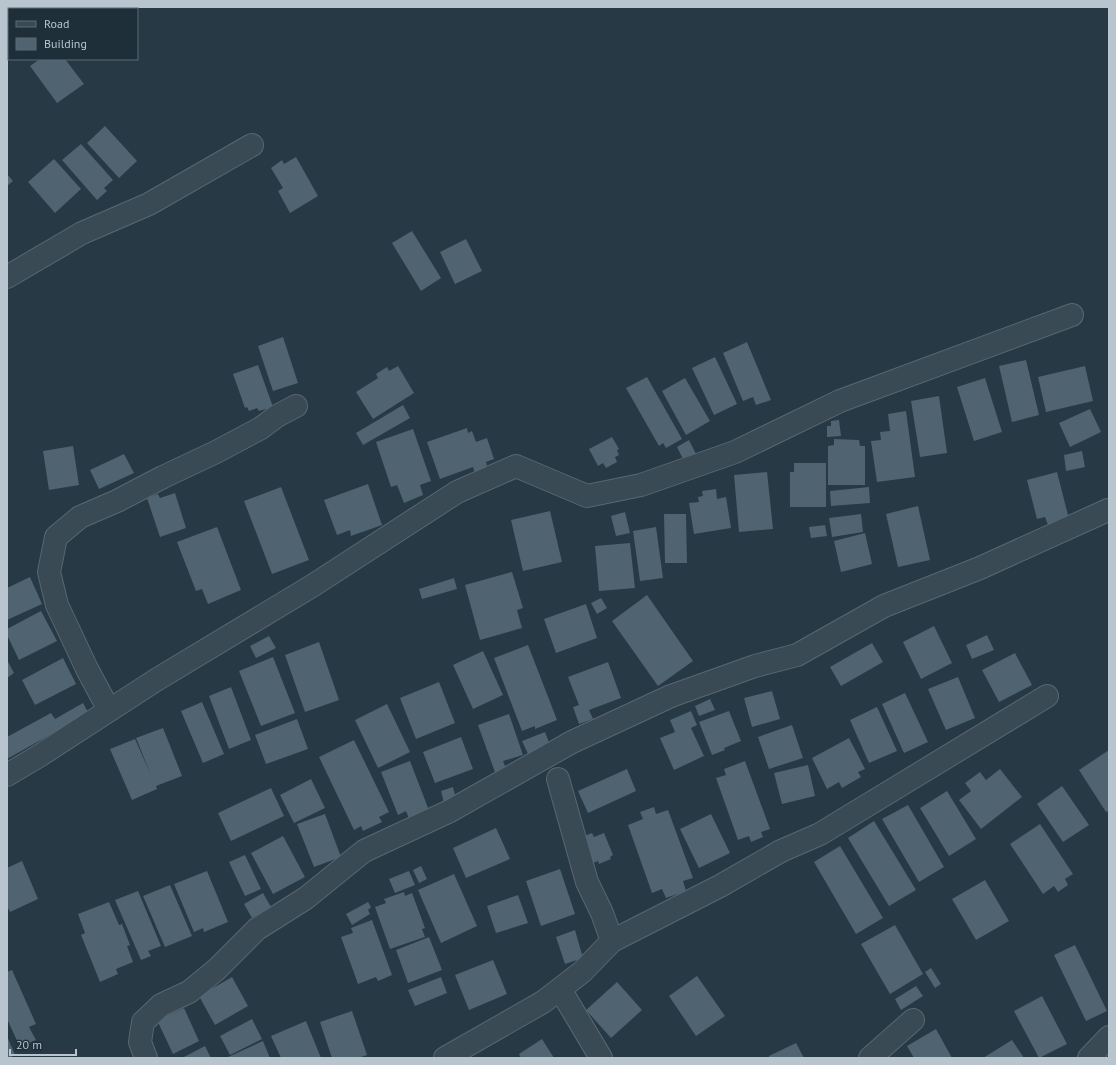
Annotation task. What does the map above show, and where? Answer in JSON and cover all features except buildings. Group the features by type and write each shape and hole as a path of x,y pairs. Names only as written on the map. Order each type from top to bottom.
{"street":[{"path":"7,277 82,233 149,204 252,145"},
{"path":"7,775 156,680 312,586 457,492 516,466 587,496 640,486 735,452 840,401 1072,315"},
{"path":"109,710 87,669 57,605 49,572 56,537 80,517 117,501 216,452 261,428 277,416 296,406"},
{"path":"146,1058 140,1042 144,1022 161,1005 190,992 217,969 257,929 306,898 364,851 450,811 572,742 671,696 755,666 797,655 884,606 980,568 1108,510"},
{"path":"445,1058 543,1002 582,972 612,941 720,886 781,851 820,834 1047,696"},
{"path":"558,779 588,882 602,912 612,941"},
{"path":"560,989 601,1058"},
{"path":"870,1058 913,1020"},
{"path":"1089,1058 1109,1037"}]}
